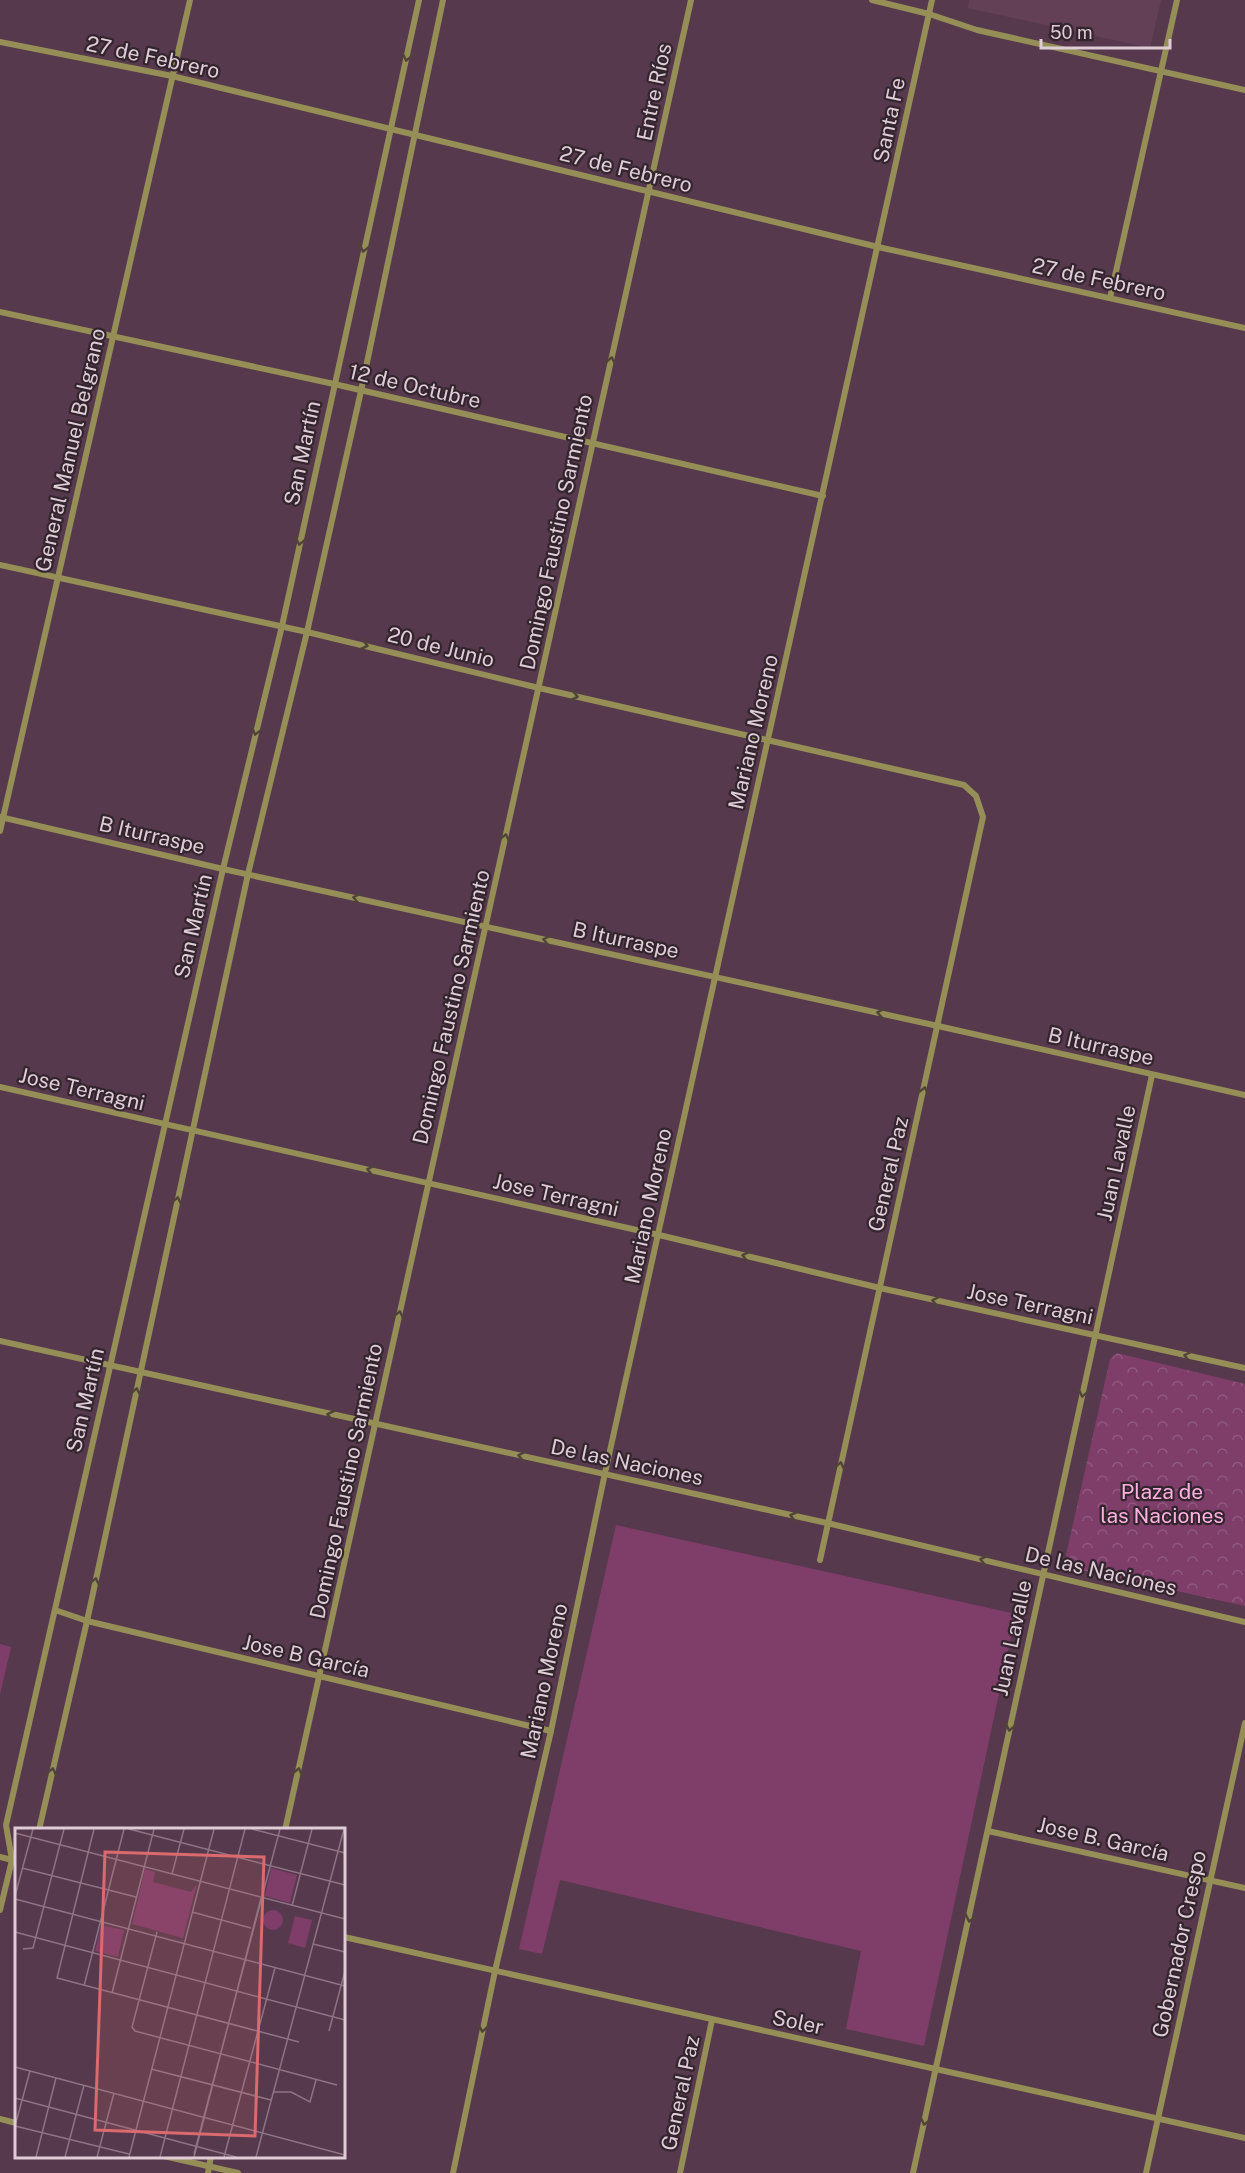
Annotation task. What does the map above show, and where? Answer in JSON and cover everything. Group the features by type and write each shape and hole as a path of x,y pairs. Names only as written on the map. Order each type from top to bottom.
{"street":[{"name":"General Manuel Belgrano","path":"0,831 190,0"},
{"name":"San Martín","path":"0,1910 15,1859 6,1825 223,869 282,626 419,0"},
{"name":"San Martín","path":"39,1828 87,1621 248,874 307,632 361,391 443,0"},
{"name":"Entre Ríos","path":"649,191 691,0"},
{"path":"873,0 929,14 977,30 1245,90"},
{"name":"Santa Fe","path":"878,247 932,0"},
{"path":"1110,298 1177,0"},
{"name":"27 de Febrero","path":"0,42 172,76 878,247 1245,328"},
{"name":"Domingo Faustino Sarmiento","path":"285,1828 649,191"},
{"name":"Mariano Moreno","path":"453,2173 495,1971 551,1731 605,1473 878,247"},
{"name":"12 de Octubre","path":"0,312 112,338 334,384 823,496"},
{"name":"20 de Junio","path":"0,565 282,626 539,688 964,785 976,796"},
{"name":"General Paz","path":"820,1560 982,817 976,796"},
{"name":"B Iturraspe","path":"2,818 1245,1095"},
{"name":"Juan Lavalle","path":"913,2173 1152,1075"},
{"name":"Jose Terragni","path":"0,1087 659,1235 880,1288 1245,1368"},
{"name":"De las Naciones","path":"0,1341 827,1523 1245,1622"},
{"name":"Jose B García","path":"55,1610 87,1621 551,1731"},
{"name":"Gobernador Crespo","path":"1146,2173 1245,1723"},
{"name":"Jose B. García","path":"988,1831 1245,1888"},
{"path":"0,1857 15,1859"},
{"name":"Soler","path":"345,1937 1245,2138"},
{"name":"General Paz","path":"680,2173 712,2020"},
{"path":"0,2120 15,2123"},
{"path":"167,2158 208,2170 238,2173"}],"shaded area":[{"path":"969,0 1161,0 1150,48 968,8"}],"green space":[{"name":"Plaza de las Naciones","path":"1117,1353 1245,1384 1245,1606 1072,1568 1066,1555 1110,1359"},
{"path":"616,1525 1016,1614 924,2046 846,2029 861,1951 560,1880 542,1954 519,1949"},
{"path":"0,1644 11,1647 0,1695"}]}
